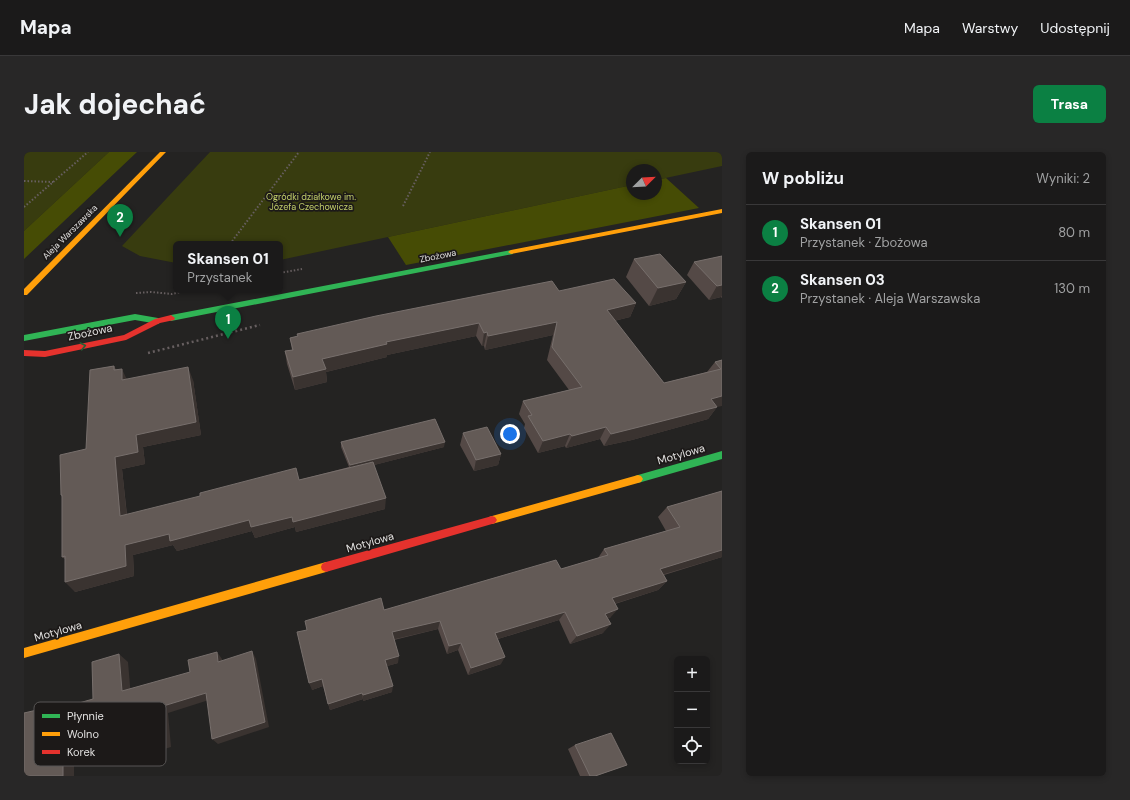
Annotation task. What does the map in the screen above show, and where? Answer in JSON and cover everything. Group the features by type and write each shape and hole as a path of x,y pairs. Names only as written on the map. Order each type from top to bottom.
{"street":[{"name":"Aleja Warszawska","path":"24,293 163,152"},
{"name":"Zbożowa","path":"24,353 45,354 126,337 158,321 722,211"},
{"name":"Zbożowa","path":"24,338 135,317 158,321"},
{"name":"Motylowa","path":"24,653 722,455"}],"path":[{"path":"24,207 88,152"},
{"path":"232,241 299,152"},
{"path":"403,206 430,152"},
{"path":"24,181 53,182"}],"green space":[{"path":"24,152 109,152 24,231"},
{"path":"109,152 137,152 24,259 24,231"},
{"name":"Ogródki działkowe im. Józefa Czechowicza","path":"210,152 722,152 722,166 662,179 662,164 626,164 626,186 283,259 283,241 173,241 173,262 140,256 122,246"},
{"path":"666,178 699,208 406,265 388,237 626,186 626,200 662,200 662,179"}],"building":[{"path":"660,254 686,282 658,288 634,259"},
{"path":"722,256 722,285 717,286 694,262"},
{"path":"614,279 636,303 607,310 664,383 721,369 715,362 722,360 722,396 711,399 717,407 611,434 606,427 572,436 570,434 543,441 528,416 532,415 523,401 582,387 552,347 557,322 488,336 487,332 484,333 479,323 386,342 387,344 322,359 326,369 293,377 285,351 293,350 290,338 298,336 297,334 376,316 552,281 559,291"},
{"path":"114,366 114,370 122,369 122,380 188,367 196,422 136,435 138,452 115,457 120,516 200,496 200,493 296,468 299,480 373,462 386,498 293,522 292,517 251,527 249,520 170,541 169,534 125,545 126,566 65,582 65,556 62,557 62,495 60,455 86,449 90,370"},
{"path":"435,419 445,442 350,465 341,442"},
{"path":"487,427 501,454 476,460 463,433"},
{"path":"722,491 722,550 660,569 667,581 612,598 618,609 605,614 611,624 577,636 565,612 495,633 505,657 471,668 461,643 449,646 440,621 392,632 399,656 385,660 393,686 363,695 362,693 328,704 322,679 309,683 297,632 307,630 305,621 381,598 384,610 556,560 561,569 608,555 604,549 680,527 667,507"},
{"path":"252,651 265,722 212,739 206,693 166,705 166,702 82,702 93,699 92,662 119,654 122,691 190,672 188,660 217,652 218,662"},
{"path":"34,711 34,766 63,766 63,776 24,776 24,713"},
{"path":"611,733 627,765 595,776 590,776 575,745"}],"traffic: fast":[{"path":"171,318 511,252"},
{"path":"24,338 135,317 158,321"},
{"path":"638,479 722,455"}],"traffic: slow":[{"path":"24,293 163,152"},
{"path":"511,252 722,211"},
{"path":"492,520 638,479"},
{"path":"24,653 326,567"}],"traffic: jam":[{"path":"24,353 45,354 126,337 158,321 171,318"},
{"path":"326,567 492,520"}],"place":[{"name":"Skansen 03","path":"120,237"},
{"name":"Skansen 01","path":"228,339"}]}
